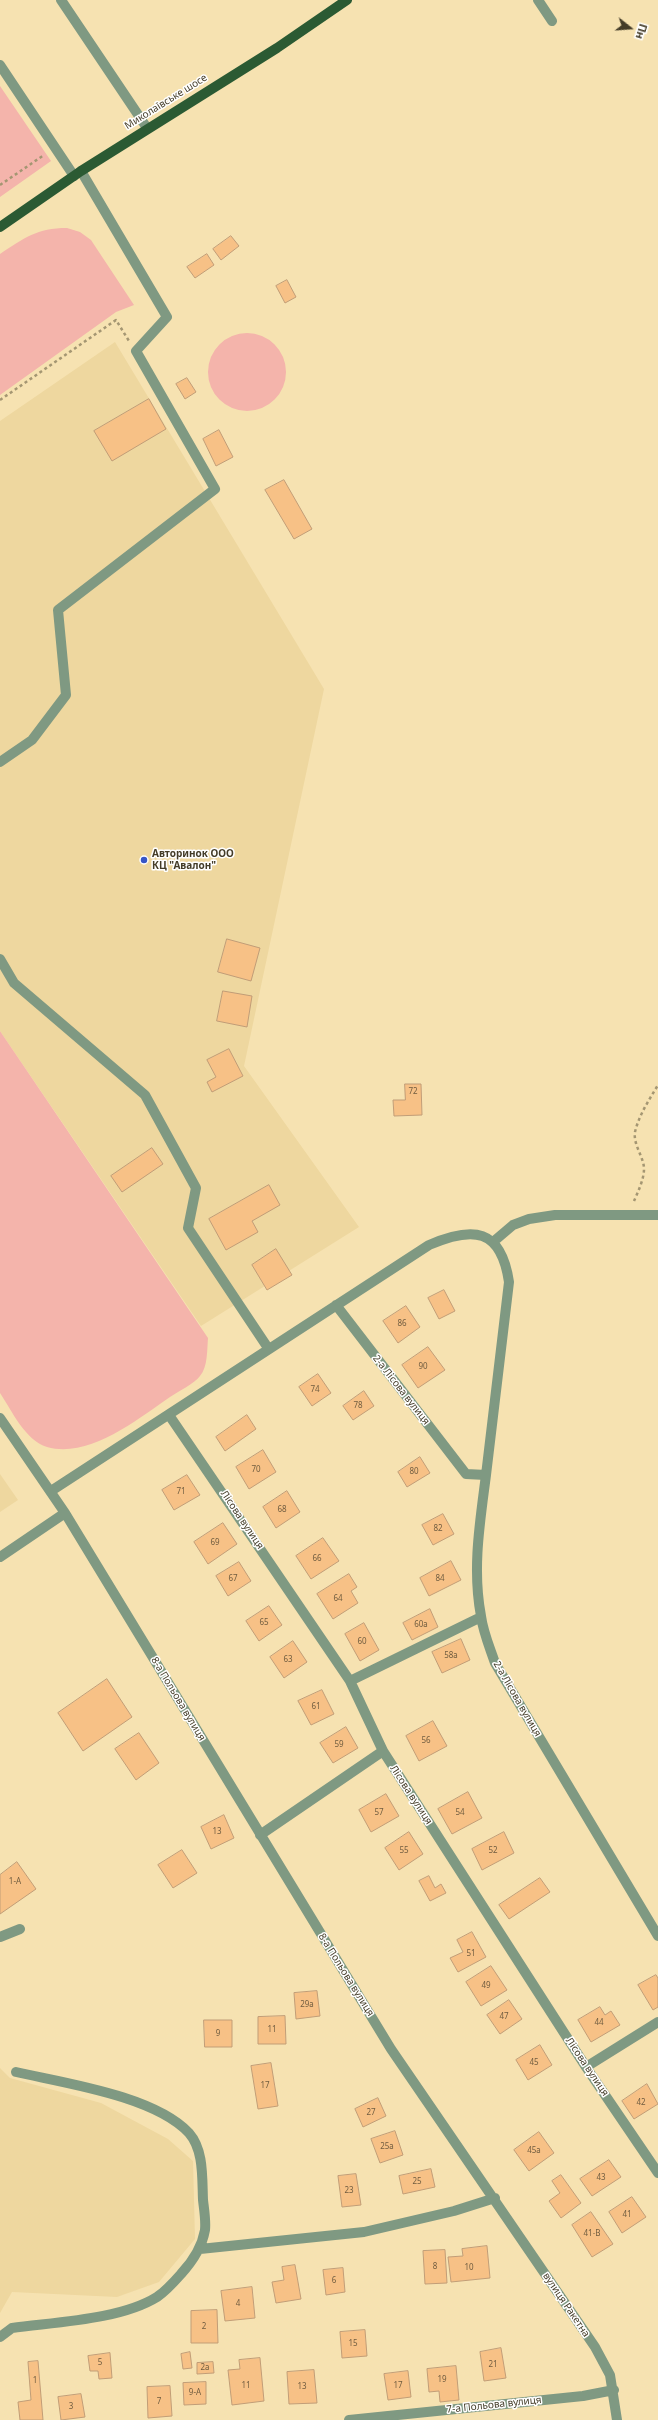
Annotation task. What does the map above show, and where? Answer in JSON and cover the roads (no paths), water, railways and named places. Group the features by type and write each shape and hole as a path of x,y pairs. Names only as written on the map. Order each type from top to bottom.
{"main road":[{"name":"Миколаївське шосе","path":"0,227 146,128 277,48 347,0"}],"street":[{"path":"61,0 146,128"},
{"path":"538,0 552,21"},
{"path":"0,65 56,146 78,173 171,318 136,351 215,489 58,610 66,695 32,740 0,762"},
{"path":"0,959 14,983 145,1095 196,1188 188,1228 268,1348"},
{"path":"493,1242 513,1225 529,1219 555,1215 658,1215"},
{"path":"51,1491 169,1415 268,1348 429,1245 441,1240 467,1234 478,1235 493,1242 503,1254 509,1282 486,1475"},
{"name":"2-а Лісова вулиця","path":"336,1305 466,1474 486,1475 477,1544 477,1580 481,1617 495,1663 658,1936"},
{"name":"Лісова вулиця","path":"169,1415 350,1681 383,1751 586,2067 658,2173"},
{"name":"8-а Польова вулиця","path":"0,1418 65,1513 260,1835 392,2048 495,2198"},
{"path":"0,1557 65,1513"},
{"path":"350,1681 481,1617"},
{"path":"260,1835 383,1751"},
{"path":"0,1937 20,1929"},
{"path":"586,2067 658,2022"},
{"path":"0,2337 12,2328 121,2313 157,2297 187,2268 200,2249 205,2229 202,2165 197,2148 189,2133 170,2118 145,2105 92,2089 16,2072"},
{"path":"200,2249 364,2232 454,2211 495,2198"},
{"name":"вулиця Ракетна","path":"495,2198 598,2352 610,2375 614,2390 617,2420"},
{"name":"7-а Польова вулиця","path":"349,2420 576,2397 614,2390"}],"place":[{"name":"Авторинок ООО КЦ \"Авалон\"","path":"144,860"}]}
